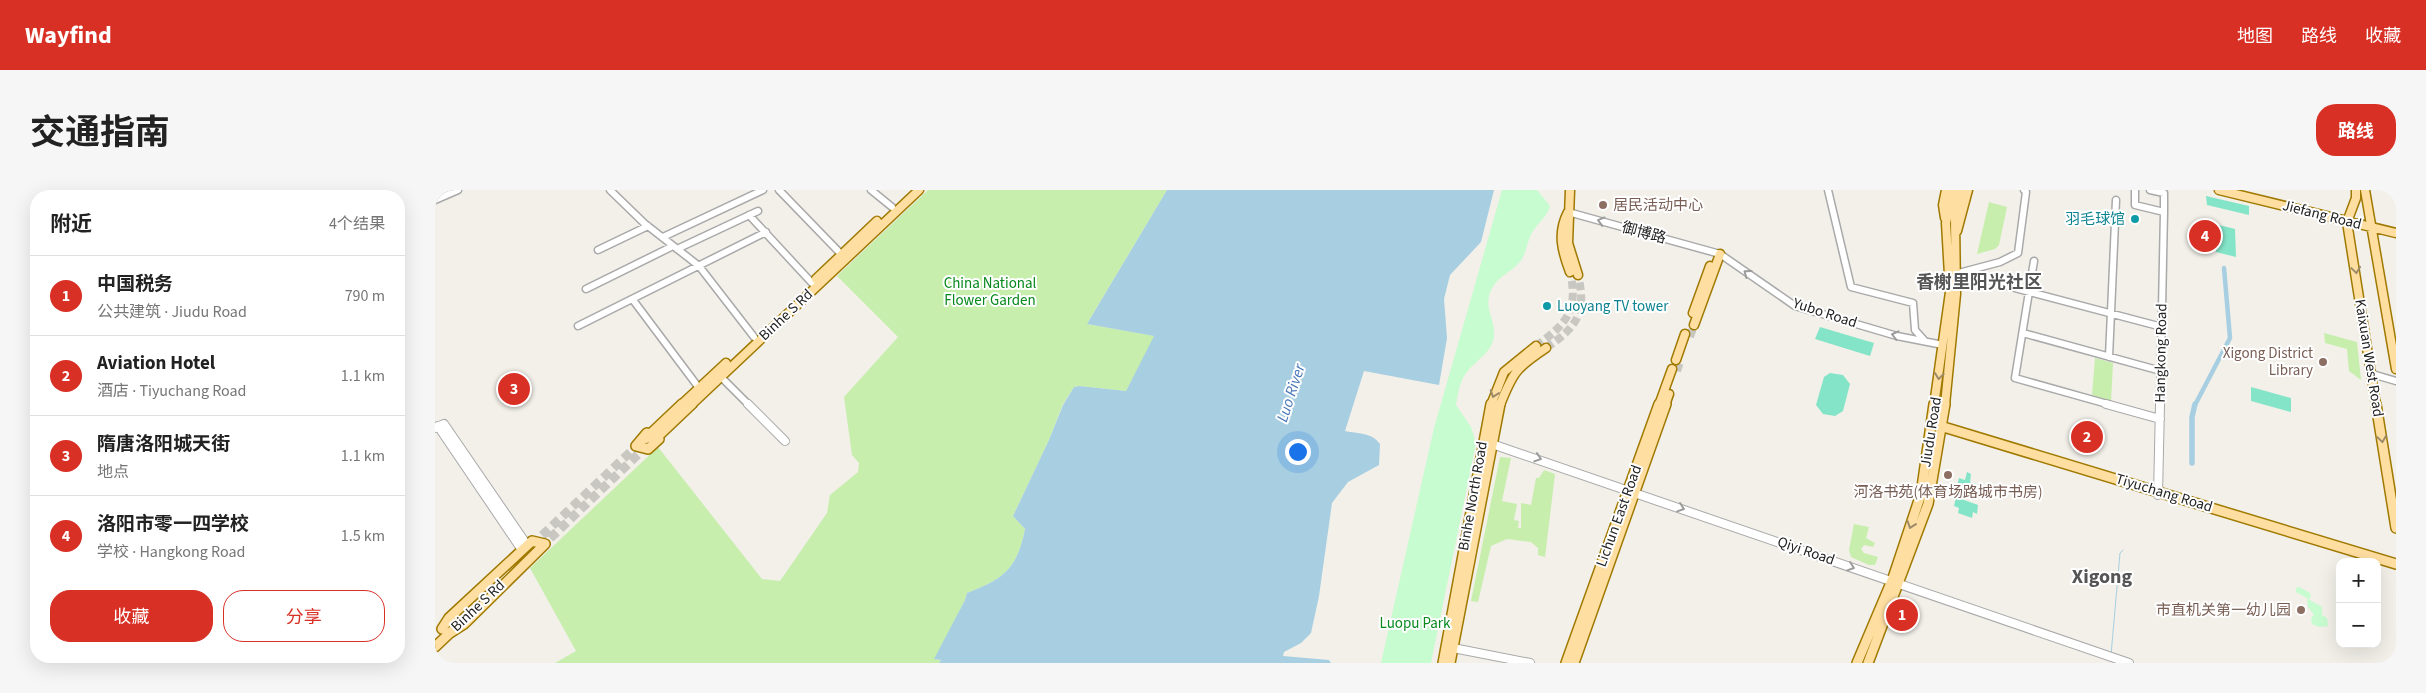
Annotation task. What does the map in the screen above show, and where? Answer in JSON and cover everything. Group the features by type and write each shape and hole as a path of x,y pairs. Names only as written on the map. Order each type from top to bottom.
{"main road":[{"name":"Binhe S Rd","path":"720,376 875,227 910,190"},
{"name":"Binhe S Rd","path":"702,389 841,254 919,190"},
{"path":"1570,190 1568,243 1574,273"},
{"path":"1946,190 1943,205 1946,223"},
{"name":"Jiudu Road","path":"1937,426 1949,292 1946,223 1953,190"},
{"name":"Jiudu Road","path":"1857,663 1895,582 1928,504 1955,294 1955,219 1960,190"},
{"path":"1955,238 1968,190"},
{"name":"Jiefang Road","path":"2219,190 2396,231"},
{"name":"Jiefang Road","path":"2232,190 2347,220"},
{"path":"2347,220 2356,198 2355,190"},
{"name":"Kaixuan West Road","path":"2365,190 2369,225 2396,369"},
{"name":"Kaixuan West Road","path":"2347,220 2396,525"},
{"path":"1692,324 1718,253"},
{"name":"Lichun East Road","path":"1566,663 1687,336"},
{"name":"Binhe North Road","path":"1443,663 1449,647 1487,442 1491,403 1504,372 1536,346"},
{"name":"Binhe North Road","path":"1487,442 1511,376 1527,360 1546,348"},
{"path":"702,389 701,399 646,442 687,396 702,389 720,376"},
{"name":"Tiyuchang Road","path":"1937,426 2396,564"},
{"name":"Lichun East Road","path":"1574,663 1631,491"},
{"name":"Tiyuchang Road","path":"2158,493 2363,558"},
{"path":"535,540 545,544 544,548 463,624 442,632 449,618 527,545 535,540"},
{"name":"Binhe S Rd","path":"435,647 442,632 517,564"},
{"name":"Tiyuchang Road","path":"2381,564 2396,568"},
{"name":"Jiudu Road","path":"1868,663 1895,582"},
{"name":"Binhe North Road","path":"1449,647 1450,663"}],"street":[{"path":"435,200 457,190"},
{"path":"610,190 647,226 699,266 754,337"},
{"path":"663,238 763,190"},
{"path":"779,190 841,254"},
{"path":"871,190 892,208"},
{"path":"1828,190 1851,287 1913,303 1915,330 1924,340"},
{"path":"1955,274 2000,262 2018,252 2026,192 2024,190"},
{"path":"2135,190 2135,204 2164,212 2164,194 2150,190"},
{"path":"2109,357 2116,200"},
{"path":"586,289 758,211"},
{"name":"御博路","path":"1568,212 1718,253"},
{"name":"Hangkong Road","path":"2158,493 2164,212"},
{"path":"749,215 812,283"},
{"path":"598,250 647,226"},
{"path":"578,326 766,232"},
{"name":"Yubo Road","path":"1718,253 1795,306 1897,336 1943,345"},
{"path":"2035,261 2015,378 2160,419"},
{"path":"1995,283 2161,327"},
{"path":"633,300 702,389"},
{"path":"2023,333 2161,371"},
{"path":"2373,374 2396,380"},
{"path":"720,376 785,441"},
{"path":"440,427 527,545"},
{"name":"Qiyi Road","path":"1487,442 2129,663"},
{"path":"1449,647 1530,663"}],"green space":[{"name":"China National Flower Garden","path":"928,190 1167,190 1087,324 1155,336 1126,391 1074,387 1063,404 1049,440 1013,516 1025,529 1018,554 1007,571 1000,577 967,593 935,659 941,660 939,663 555,663 576,651 530,568 658,447 762,579 780,581 827,513 830,495 858,472 859,463 852,455 844,397 898,337 837,276"},
{"name":"Luopu Park","path":"1502,190 1537,190 1550,206 1549,210 1531,235 1520,261 1494,285 1488,300 1494,327 1493,341 1485,354 1466,373 1459,389 1456,405 1471,427 1476,443 1431,663 1381,663 1434,428"},
{"path":"2206,196 2249,206 2249,215 2207,205"},
{"path":"1989,202 2007,207 1999,245 1995,249 1977,254"},
{"path":"2215,224 2235,229 2236,257 2216,252"},
{"path":"1820,327 1874,343 1870,356 1815,339"},
{"path":"2324,333 2357,342 2361,380 2349,371 2347,349 2325,343"},
{"path":"2095,358 2113,363 2111,401 2092,395"},
{"path":"1830,373 1843,375 1850,384 1843,411 1835,416 1823,414 1816,405 1824,377"},
{"path":"2251,387 2291,398 2291,412 2251,401"},
{"path":"1500,457 1511,458 1502,501 1517,504 1514,520 1519,521 1518,528 1521,528 1521,503 1531,505 1536,478 1539,478 1544,470 1555,474 1545,557 1538,555 1538,548 1531,542 1507,539 1491,546 1478,602 1471,601"},
{"path":"1967,472 1971,474 1970,482 1982,486 1980,494 1957,486 1959,478 1965,480"},
{"path":"1956,497 1978,505 1977,514 1973,512 1972,518 1958,513 1959,508 1954,506"},
{"path":"1854,524 1869,527 1866,538 1875,543 1873,547 1864,545 1861,549 1864,553 1878,557 1875,565 1869,565 1851,557 1849,550"},
{"path":"2299,587 2310,593 2311,597 2308,599 2322,607 2322,615 2327,618 2328,626 2319,627 2312,624 2311,618 2314,615 2308,607 2307,598 2296,592 2296,588"}],"water":[{"name":"Luo River","path":"1167,190 1494,190 1481,242 1450,275 1444,299 1447,338 1439,385 1364,371 1345,431 1373,437 1380,444 1379,465 1348,482 1332,503 1319,596 1311,633 1301,643 1284,652 1283,656 1329,660 1331,663 939,663 941,660 934,659 967,593 1000,577 1007,571 1018,554 1025,529 1013,516 1049,440 1063,405 1074,387 1126,391 1154,336 1087,324"}],"waterway":[{"path":"2195,405 2230,338 2224,268"},
{"path":"2192,463 2192,417 2195,404"},
{"path":"2111,655 2120,553 2123,550"}],"tunnel":[{"path":"1536,346 1555,331 1568,315 1573,297 1570,272"},
{"path":"1546,348 1565,333 1577,318 1581,299 1578,275"},
{"path":"1690,337 1694,325"},
{"path":"1677,371 1680,362"},
{"path":"532,545 641,442"},
{"path":"540,548 648,445"}],"place":[{"name":"居民活动中心","path":"1603,205"},
{"name":"羽毛球馆","path":"2135,219"},
{"name":"洛阳市零一四学校","path":"2205,236"},
{"name":"Luoyang TV tower","path":"1547,306"},
{"name":"Xigong District Library","path":"2323,362"},
{"name":"隋唐洛阳城天街","path":"514,389"},
{"name":"Aviation Hotel","path":"2087,437"},
{"name":"河洛书苑(体育场路城市书房)","path":"1948,475"},
{"name":"市直机关第一幼儿园","path":"2301,610"},
{"name":"中国税务","path":"1902,615"}],"district":[{"name":"香榭里阳光社区","path":"1979,282"},
{"name":"Xigong","path":"2102,577"}]}
